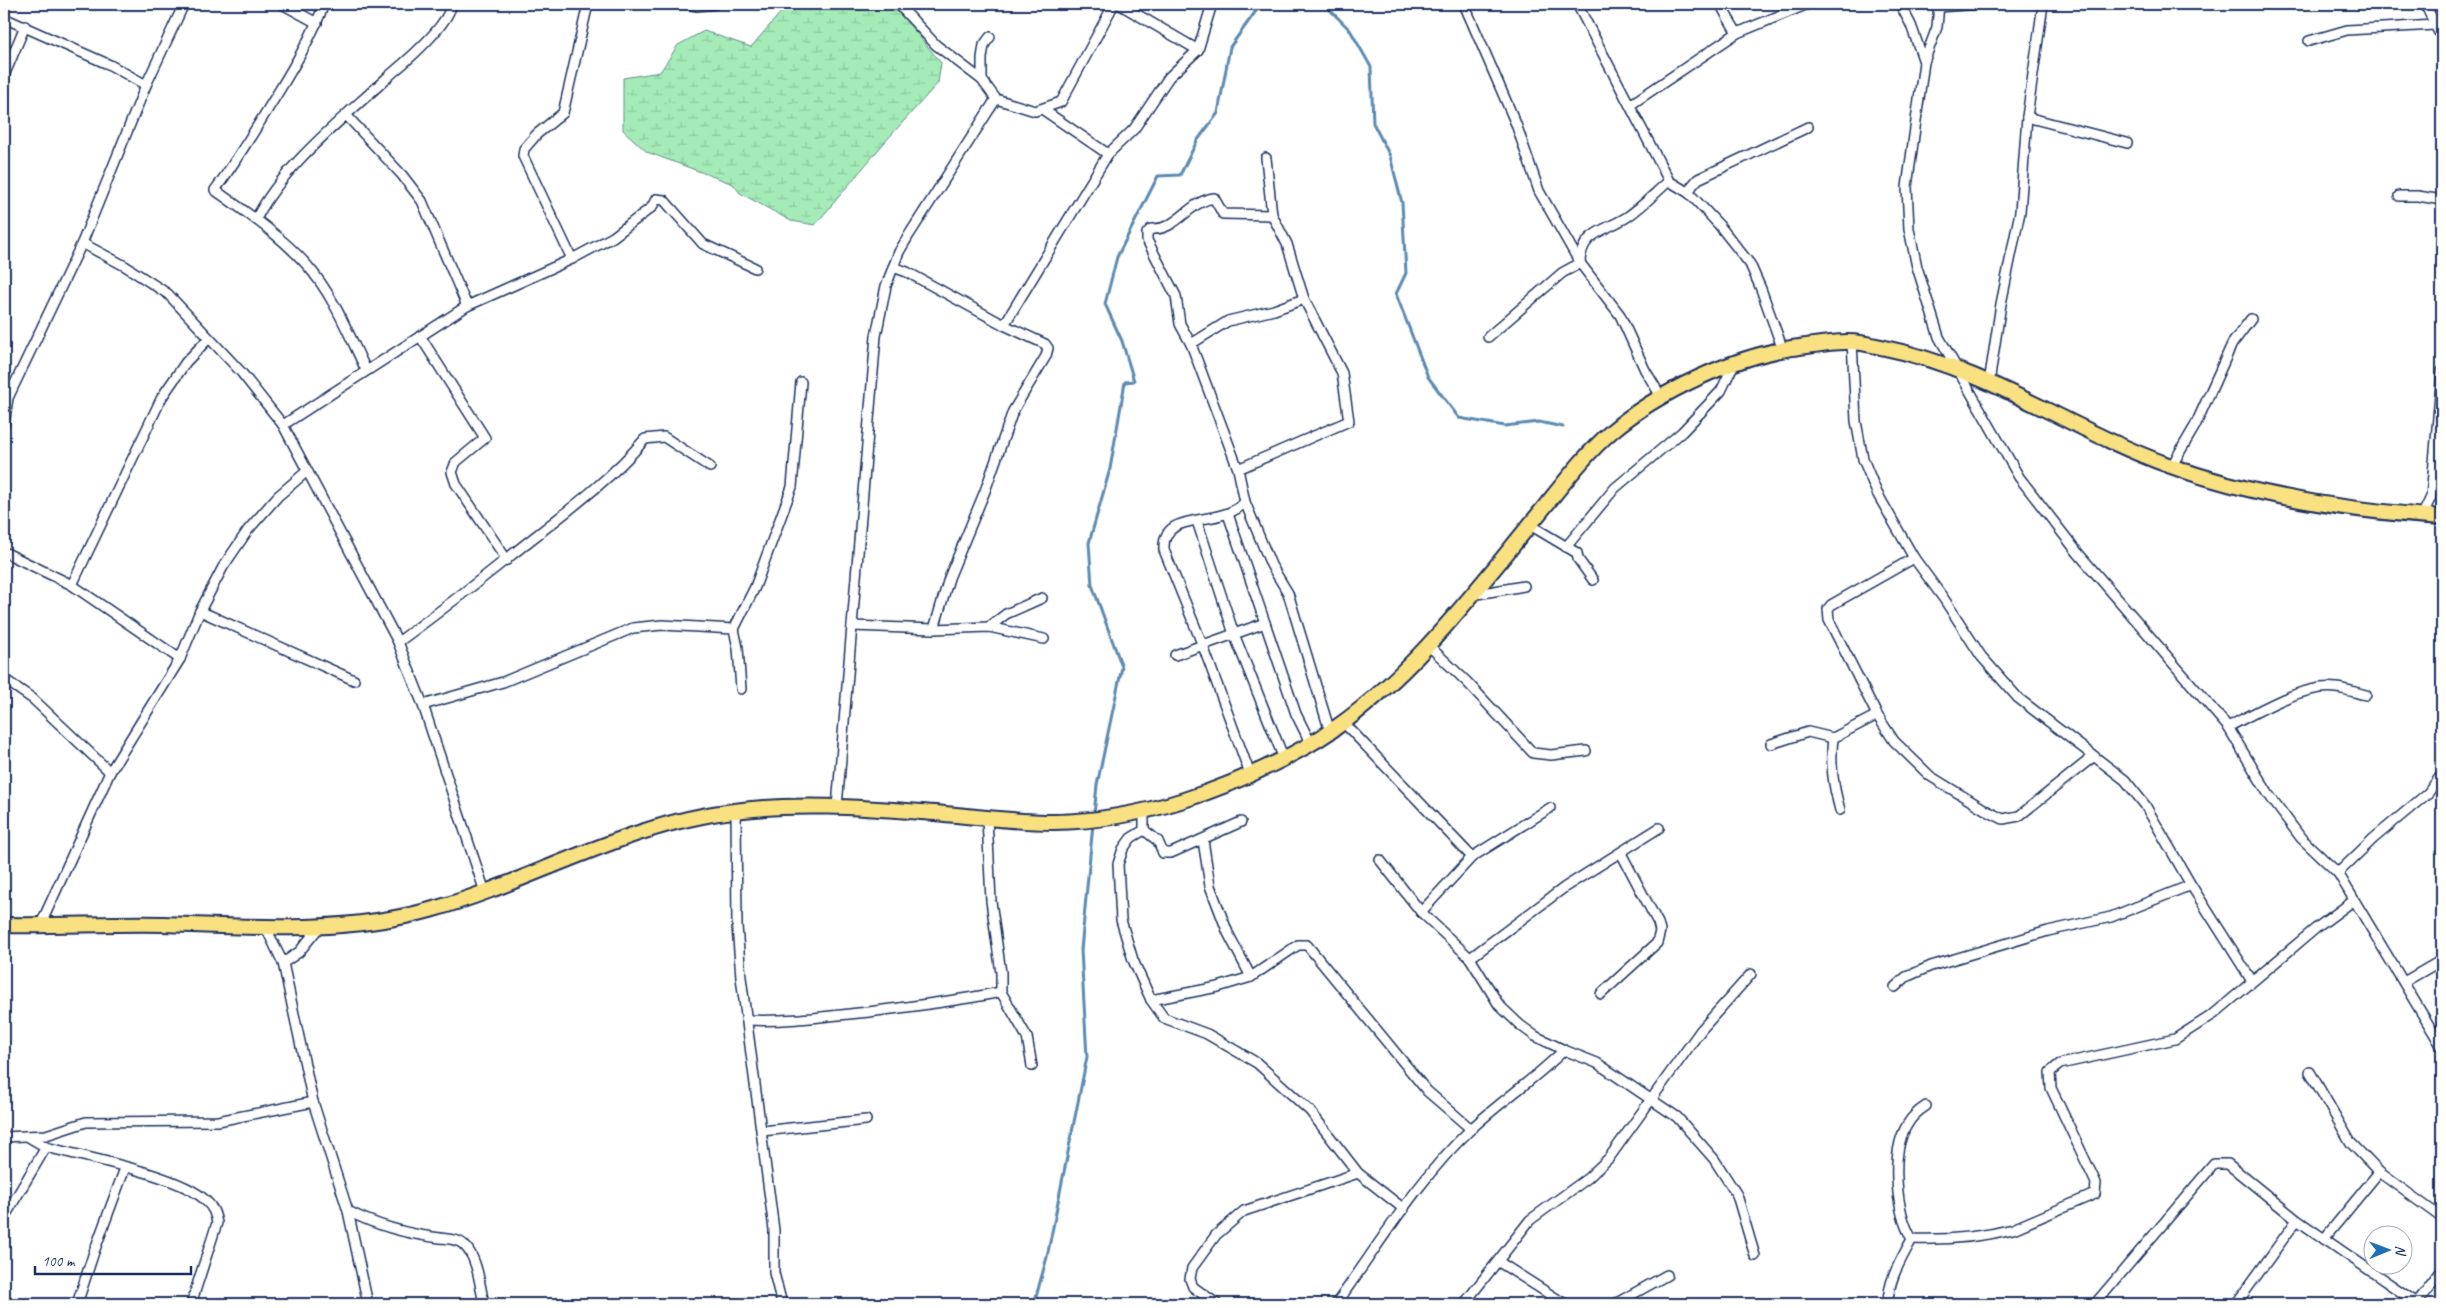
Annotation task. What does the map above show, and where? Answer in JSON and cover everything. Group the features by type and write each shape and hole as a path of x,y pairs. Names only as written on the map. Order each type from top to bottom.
{"main road":[{"path":"4,925 155,924 266,928 379,920 426,912 486,892 652,830 700,816 736,810 837,807 1026,821 1075,821 1106,818 1173,804 1284,759 1312,744 1344,723 1398,676 1428,645 1582,462 1614,429 1662,398 1705,376 1734,364 1783,350 1852,341 1907,352 1956,366 2114,443 2171,466 2236,485 2305,501 2376,512 2442,517"}],"street":[{"path":"4,425 8,398 82,243 146,85 184,4"},
{"path":"282,4 317,23"},
{"path":"324,4 317,23 239,158 215,190 256,219 307,265 334,304 366,370"},
{"path":"256,219 266,198 281,181 346,116 422,47 452,4"},
{"path":"572,259 523,156 523,152 537,134 563,113 588,4"},
{"path":"688,4 696,6 715,4"},
{"path":"898,4 936,45 982,80 996,99 1035,110 1061,102 1114,4"},
{"path":"1119,4 1198,50"},
{"path":"1004,325 1108,154 1134,130 1169,77 1198,50 1212,4"},
{"path":"1464,4 1516,124 1539,191 1580,263 1620,315 1645,370 1662,398"},
{"path":"1577,4 1669,181 1689,193 1719,225 1750,264 1762,289 1783,350"},
{"path":"1720,4 1737,33"},
{"path":"1630,105 1737,33 1808,4"},
{"path":"1900,4 1911,25 1924,62"},
{"path":"1978,4 1939,5 1937,27 1924,62 1907,187 1909,228 1917,267 1939,337 2018,477 2078,553 2228,727 2269,795 2301,838 2338,873 2442,1047"},
{"path":"1989,383 2001,304 2020,212 2027,117 2042,4"},
{"path":"2425,4 2442,39"},
{"path":"4,18 110,65 146,85"},
{"path":"2309,41 2347,30 2435,24"},
{"path":"4,76 25,26"},
{"path":"982,80 984,45 990,37"},
{"path":"837,807 876,336 886,286 909,235 996,99"},
{"path":"1042,109 1108,154"},
{"path":"346,116 402,174 422,201 467,306"},
{"path":"2027,117 2127,143"},
{"path":"1689,193 1698,180 1808,127"},
{"path":"1238,469 1349,421 1342,373 1304,299 1287,244 1272,215 1266,158"},
{"path":"1580,263 1580,250 1593,234 1627,217 1669,181"},
{"path":"2399,196 2418,196 2442,200"},
{"path":"1272,215 1223,214 1214,198 1204,200 1164,229 1151,229 1147,233 1147,240 1176,296 1180,324 1191,344 1238,469 1245,502 1271,565 1288,593 1330,732"},
{"path":"283,425 467,306 572,259 613,236 652,206 656,199 664,200 702,244 755,268"},
{"path":"82,243 125,266 168,294 241,372 283,425 306,472 398,642 423,705 486,892"},
{"path":"1488,337 1562,272 1580,263"},
{"path":"893,267 907,272 1004,325 1045,344 1048,348 1046,356 1013,411 985,491 948,578 934,629"},
{"path":"1191,344 1228,321 1274,310 1304,299"},
{"path":"2171,466 2195,426 2232,344 2251,319"},
{"path":"420,336 485,438 456,462 452,472 456,484 507,560"},
{"path":"72,584 162,397 186,362 209,338"},
{"path":"1852,341 1856,421 1863,459 1877,493 1914,558 1944,599 1980,656 2018,698 2125,780 2145,805 2191,885 2252,981"},
{"path":"1566,547 1615,488 1682,432 1721,391 1734,364"},
{"path":"2422,516 2431,497 2442,371"},
{"path":"741,689 738,648 734,629 755,587 788,502 792,487 801,382"},
{"path":"398,642 454,603 590,494 631,456 646,439 664,437 710,467"},
{"path":"40,926 110,772 180,659 200,611 223,567 248,530 278,496 306,472"},
{"path":"1245,502 1238,510 1228,514 1181,523 1167,531 1163,539 1164,550 1203,646 1250,774"},
{"path":"1228,514 1296,714 1312,744"},
{"path":"1197,521 1234,634 1284,759"},
{"path":"1530,525 1577,553 1578,559 1593,580"},
{"path":"4,552 72,584 180,659"},
{"path":"1914,558 1828,608 1829,620 1877,716 1894,741 1930,776 2003,819 2019,816 2094,756"},
{"path":"1471,595 1524,586"},
{"path":"990,627 1006,614 1042,598"},
{"path":"200,611 354,680"},
{"path":"1175,655 1265,623"},
{"path":"423,705 502,682 633,628 662,626 734,629"},
{"path":"852,626 934,629 990,627 1044,639"},
{"path":"1428,645 1467,682 1533,753 1551,755 1586,751"},
{"path":"4,679 33,699 110,772"},
{"path":"2228,727 2266,707 2311,690 2336,688 2366,695"},
{"path":"1771,744 1808,732 1833,738 1877,716"},
{"path":"1344,723 1472,857"},
{"path":"1833,738 1830,760 1832,781 1840,810"},
{"path":"2338,873 2373,839 2428,793 2442,774"},
{"path":"1421,912 1472,857 1550,808"},
{"path":"736,810 737,926 774,1230 774,1273 782,1304"},
{"path":"1144,811 1144,830 1158,842 1163,853 1171,853 1241,822"},
{"path":"987,818 991,901 1001,973 1001,992 1027,1037 1032,1066"},
{"path":"1470,958 1565,887 1660,828"},
{"path":"1144,830 1131,838 1123,849 1118,864 1121,920 1134,960 1151,1000 1164,1018 1207,1034 1257,1063 1310,1111 1358,1173 1404,1209"},
{"path":"1202,840 1210,886 1228,933 1250,977"},
{"path":"1601,994 1657,944 1660,937 1658,923 1620,853"},
{"path":"1380,860 1421,912 1470,958 1499,1005 1535,1036 1597,1063 1652,1102 1677,1117 1714,1160 1737,1195 1755,1256"},
{"path":"1895,987 1906,977 1954,958 2048,931 2111,917 2191,885"},
{"path":"1912,1239 1960,1240 2000,1233 2095,1194 2096,1183 2051,1088 2050,1072 2060,1064 2175,1039 2214,1014 2315,928 2354,901"},
{"path":"283,963 299,952 321,925"},
{"path":"266,928 283,963 314,1102 348,1211 368,1304"},
{"path":"1151,1000 1218,987 1250,977 1298,945 1307,945 1313,949 1427,1091 1471,1129"},
{"path":"2404,982 2442,960"},
{"path":"1464,1304 1499,1262 1530,1220 1588,1178 1609,1158 1652,1102 1701,1030 1751,974"},
{"path":"747,1020 773,1021 842,1015 957,1001 1001,992"},
{"path":"1336,1304 1404,1209 1471,1129 1543,1072 1564,1050"},
{"path":"2310,1072 2351,1143 2379,1172 2442,1218"},
{"path":"4,1137 46,1135 86,1122 218,1121 314,1102"},
{"path":"1912,1239 1907,1230 1898,1198 1899,1151 1905,1127 1913,1115 1926,1106"},
{"path":"762,1131 866,1120"},
{"path":"25,1135 46,1146 177,1183 204,1198 214,1211 217,1223 191,1304"},
{"path":"4,1218 46,1146"},
{"path":"2095,1304 2214,1164 2228,1164 2296,1220 2417,1304 2442,1270"},
{"path":"78,1304 94,1252 125,1168"},
{"path":"2324,1239 2379,1172"},
{"path":"1217,1304 1193,1287 1190,1279 1192,1268 1216,1235 1244,1211 1358,1173"},
{"path":"348,1211 372,1223 416,1235 457,1240 471,1253 484,1304"},
{"path":"2236,1304 2296,1220"},
{"path":"1888,1304 1888,1294 1896,1267 1912,1239"},
{"path":"1499,1262 1565,1304"},
{"path":"1615,1304 1667,1275"}],"green space":[{"path":"788,4 893,4 941,63 938,83 884,143 815,225 791,221 740,193 733,184 647,152 623,130 623,78 660,72 678,45 704,31 751,47"}],"waterway":[{"path":"1094,815 1097,785 1122,667 1092,585 1089,543 1110,469 1125,382 1134,381 1122,341 1105,304 1117,257 1158,176 1180,175 1197,141 1218,113 1230,47 1261,4"},
{"path":"1324,4 1350,30 1371,67 1373,123 1390,156 1402,203 1406,273 1396,294 1428,377 1459,418 1505,426 1539,422 1563,427"},
{"path":"1034,1304 1047,1257 1087,1057 1081,950 1093,824"}]}
